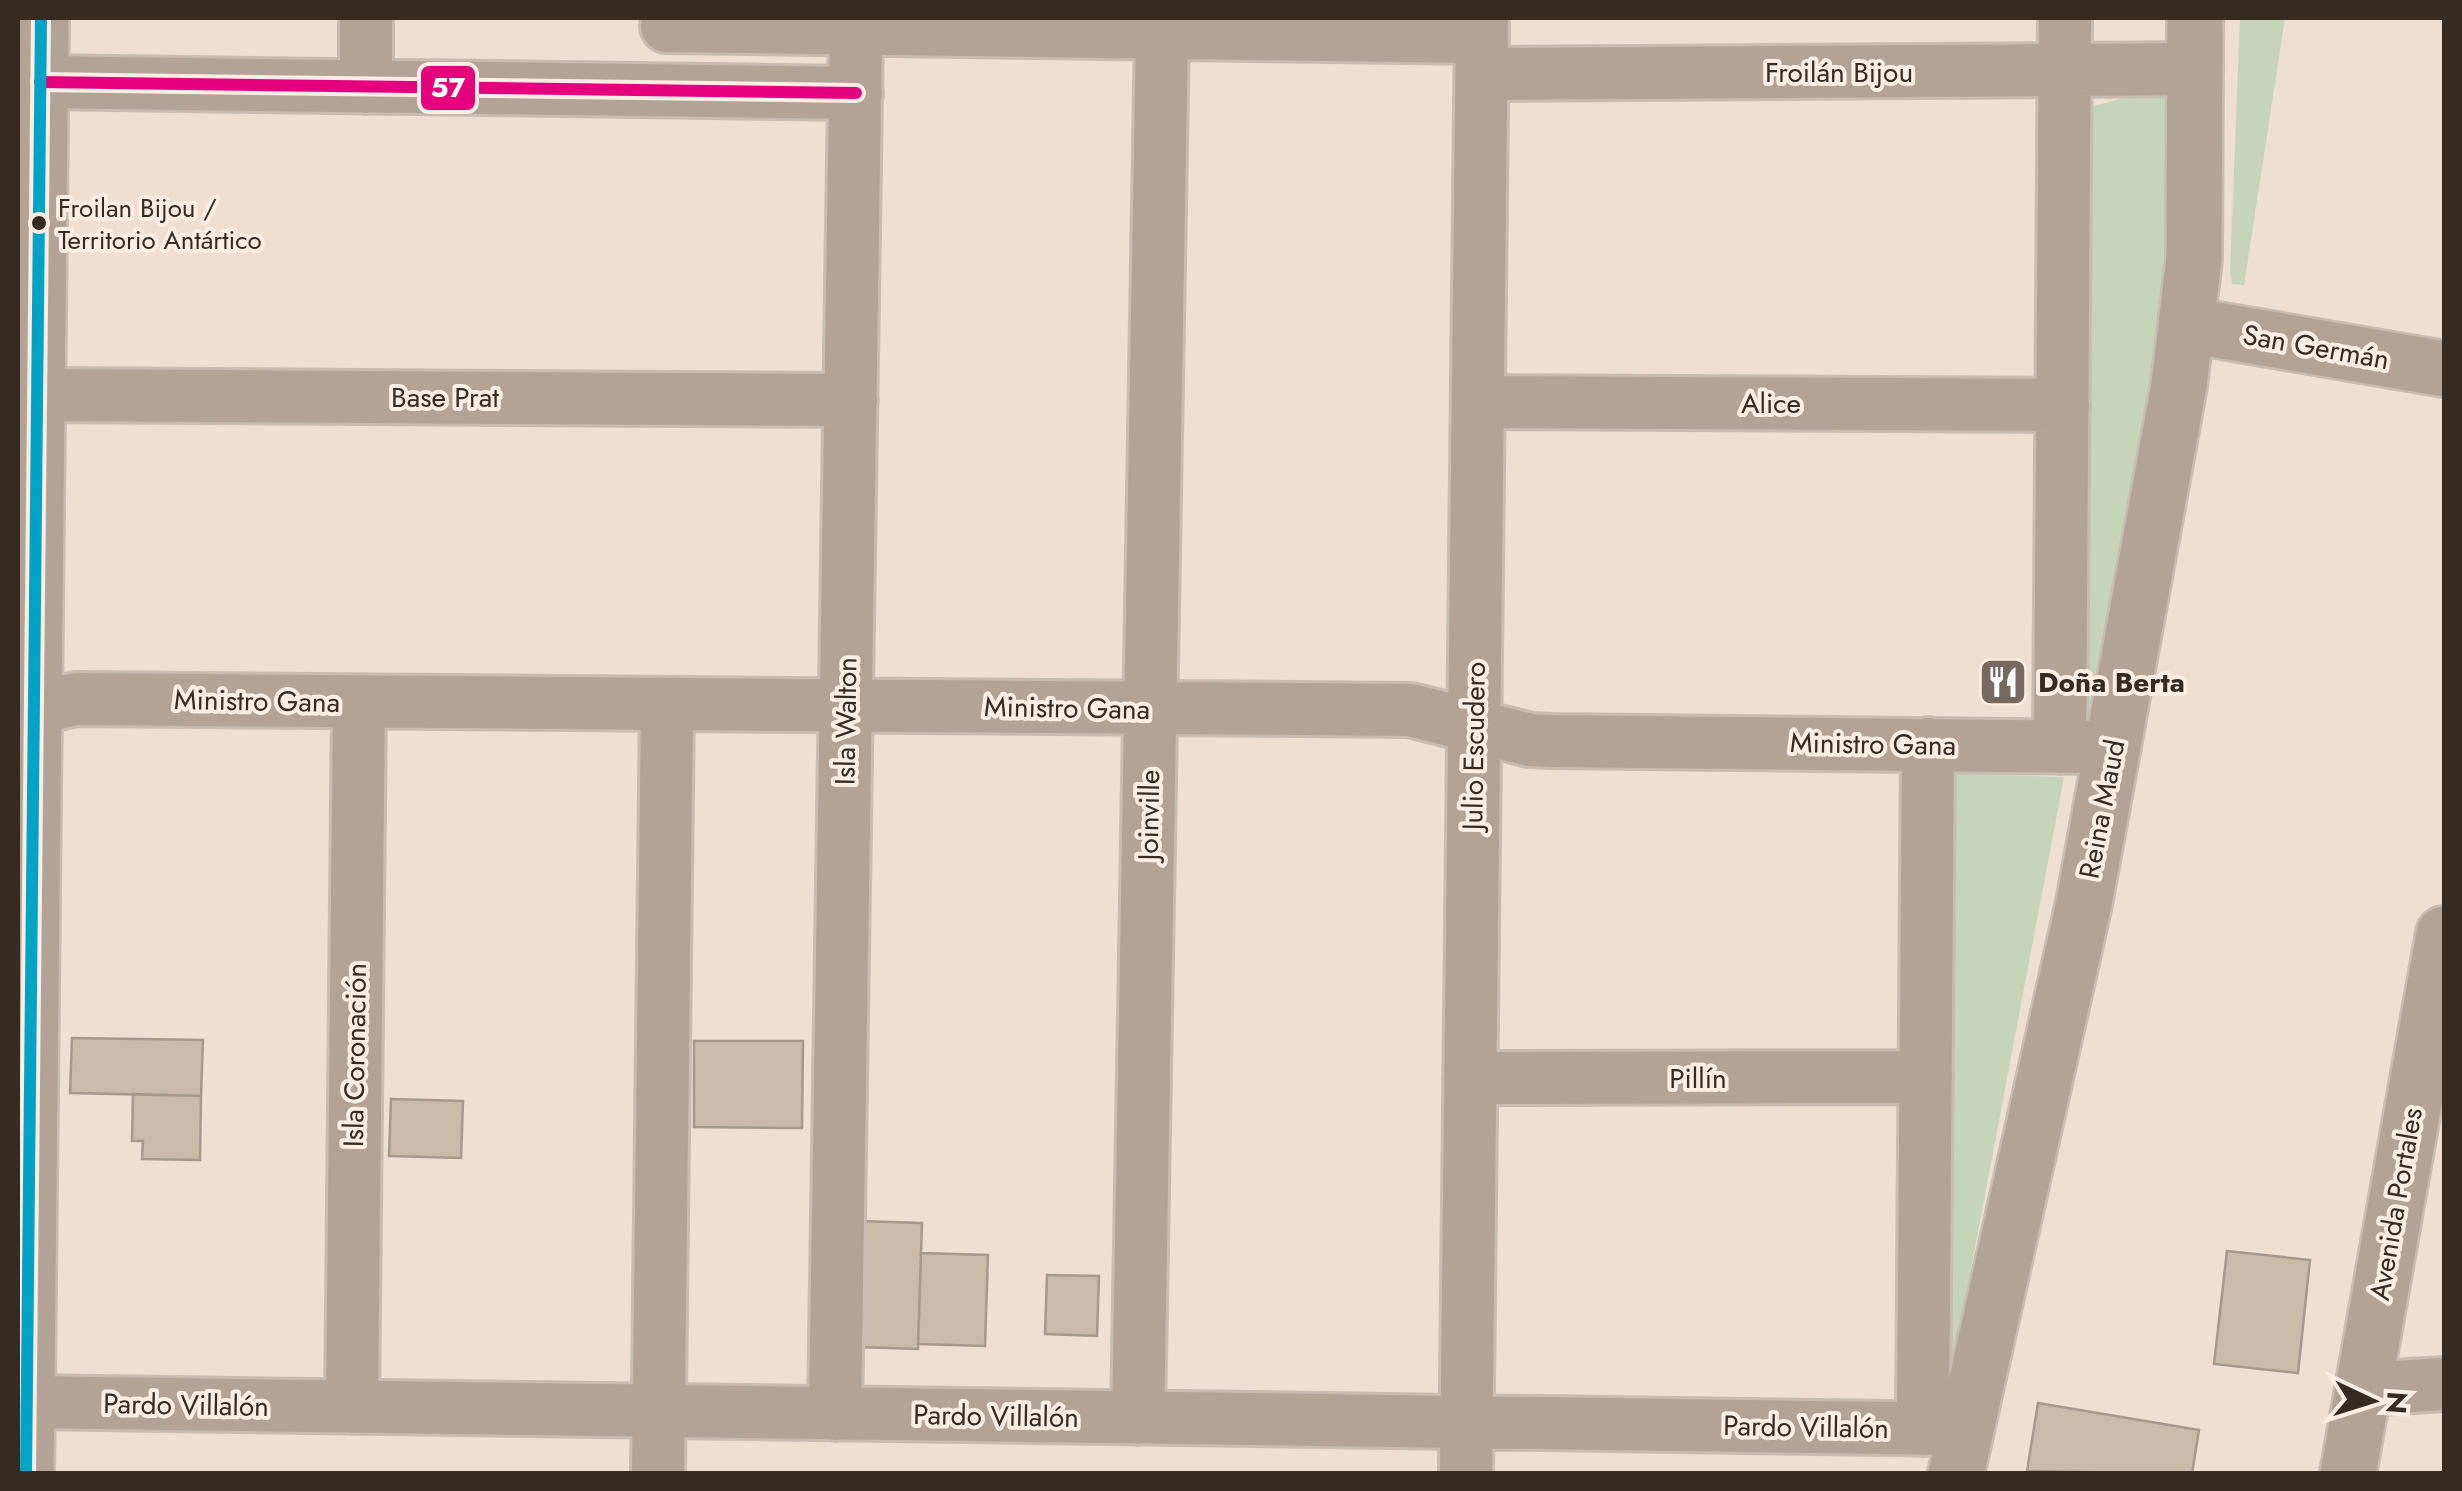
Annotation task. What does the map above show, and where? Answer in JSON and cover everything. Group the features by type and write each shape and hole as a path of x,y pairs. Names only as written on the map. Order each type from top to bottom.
{"street":[{"path":"366,18 366,87"},
{"name":"Reina Maud","path":"2060,746 2066,18"},
{"path":"666,91 667,22"},
{"name":"Froilán Bijou","path":"667,22 1482,43 2065,71 2196,43"},
{"name":"Isla Walton","path":"835,1414 856,29"},
{"name":"Joinville","path":"1138,1418 1162,32"},
{"path":"26,1474 27,710 38,394 35,41 366,87 856,93"},
{"name":"Julio Escudero","path":"1466,1474 1482,43"},
{"name":"Reina Maud","path":"1948,1444 2084,903 2114,746 2188,325 2196,215 2196,43"},
{"name":"San Germán","path":"2188,325 2444,368"},
{"name":"Base Prat","path":"38,394 851,400"},
{"name":"Alice","path":"1478,402 2063,405"},
{"name":"Ministro Gana","path":"27,710 76,699 1410,710 1552,742 2114,746"},
{"name":"Isla Coronación","path":"352,1408 359,702"},
{"path":"658,1474 667,704"},
{"path":"1928,744 1926,1078 1948,1444"},
{"name":"Avenida Portales","path":"2348,1474 2442,959"},
{"name":"Pillín","path":"1470,1078 1926,1078"},
{"name":"Pardo Villalón","path":"24,1368 352,1408 1466,1422 1948,1444"},
{"path":"2364,1389 2444,1384"}],"green space":[{"path":"2240,18 2285,18 2244,285 2232,284 2230,272"},
{"path":"2168,86 2162,319 2091,705 2068,702 2083,109"},
{"path":"1948,773 2064,777 1949,1385"}],"building":[{"path":"72,1038 203,1040 201,1096 70,1093"},
{"path":"694,1041 803,1041 802,1128 694,1127"},
{"path":"133,1094 201,1096 200,1160 142,1159 143,1141 132,1141"},
{"path":"391,1099 463,1101 461,1158 389,1156"},
{"path":"859,1221 922,1223 918,1349 856,1347"},
{"path":"2227,1251 2310,1260 2298,1373 2214,1364"},
{"path":"921,1253 988,1255 985,1346 918,1344"},
{"path":"1047,1275 1099,1276 1097,1336 1045,1334"},
{"path":"2038,1403 2199,1430 2192,1474 2027,1471"}],"transit line":[{"path":"26,1474 41,18"},
{"name":"57","path":"40,82 856,93"}],"place":[{"name":"Froilan Bijou / Territorio Antártico","path":"39,223"},
{"name":"Doña Berta","path":"2003,682"}]}
